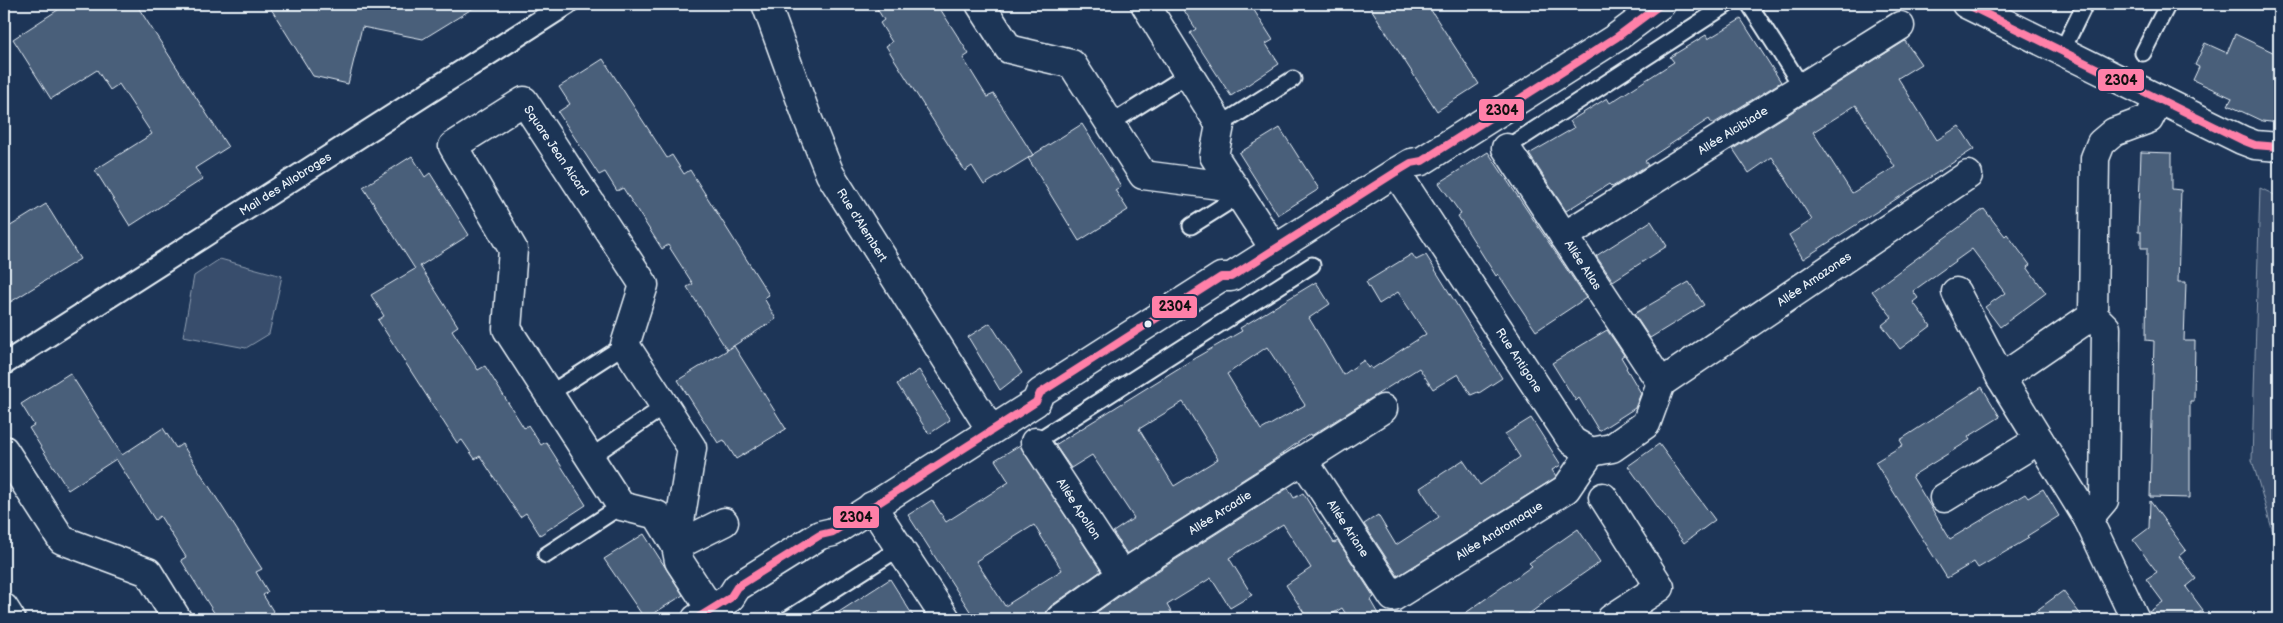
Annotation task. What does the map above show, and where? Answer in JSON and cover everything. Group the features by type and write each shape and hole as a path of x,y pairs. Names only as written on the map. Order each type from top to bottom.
{"street":[{"name":"Mail des Allobroges","path":"4,364 568,4"},
{"name":"Rue d'Alembert","path":"766,4 806,117 830,174 991,430"},
{"path":"980,4 1009,49 1077,61 1110,124 1143,174 1238,191"},
{"path":"620,506 657,515 676,546 679,561 704,615 730,598 737,587 820,535 833,532 1036,402 1040,393 1221,277 1231,277 1396,172 1411,163 1422,161 1617,37 1661,4"},
{"path":"1966,4 2242,140 2255,145 2279,147"},
{"path":"1147,11 1220,125 1214,156 1275,250"},
{"name":"Allée Alcibiade","path":"1564,236 1900,26"},
{"path":"2088,519 2104,500 2106,328 2093,315 2095,158 2101,142 2114,132 2148,119 2159,99"},
{"name":"Square Jean Aicard","path":"620,506 507,329 513,249 452,146 524,102 644,285 625,345"},
{"name":"Allée Atlas","path":"1506,148 1661,383"},
{"name":"Rue Antigone","path":"1396,172 1572,441 1591,452"},
{"name":"Allée Amazones","path":"1661,383 1968,175"},
{"path":"1956,292 2001,378 2088,519 2135,619"},
{"path":"2001,378 2093,315"},
{"path":"625,345 692,448 676,546"},
{"path":"1591,452 1612,448 1646,424 1661,383"},
{"name":"Allée Arcadie","path":"1060,619 1122,575 1383,409"},
{"path":"1944,498 2039,440"},
{"name":"Allée Apollon","path":"1034,442 1122,575"},
{"path":"4,450 62,540 148,572 177,619"},
{"name":"Allée Andromaque","path":"1393,597 1566,489 1591,452"},
{"name":"Allée Ariane","path":"1303,460 1393,597"},
{"path":"1602,497 1660,587 1611,619"},
{"path":"872,506 946,619"},
{"path":"676,546 724,522"},
{"path":"4,608 11,619"}],"lane":[{"path":"1506,148 1728,4"},
{"path":"1749,4 1802,87"},
{"path":"2062,51 2085,4"},
{"path":"2142,52 2168,4"},
{"path":"1110,124 1189,74"},
{"path":"1220,125 1293,79"},
{"path":"1191,226 1238,191"},
{"path":"1034,442 1312,265"},
{"path":"549,394 625,345"},
{"path":"588,458 665,406"},
{"path":"546,555 620,506"},
{"path":"788,619 898,548"}],"shaded area":[{"path":"2260,188 2279,197 2279,553 2252,460"},
{"path":"220,259 282,276 269,334 246,348 183,336 194,276"}],"building":[{"path":"67,4 136,4 228,147 195,168 203,179 130,226 95,170 152,134 119,84 110,90 97,70 51,99 13,39"},
{"path":"268,4 480,4 423,39 362,27 348,84 313,76"},
{"path":"874,4 937,4 969,54 963,58 987,97 994,94 1033,155 984,185 972,166 965,171 886,46 892,42 880,23 884,20"},
{"path":"1180,4 1250,4 1273,40 1266,44 1279,64 1231,96 1190,33 1196,29"},
{"path":"1368,4 1427,4 1479,84 1437,111"},
{"path":"1741,19 1781,82 1716,122 1712,124 1709,119 1645,161 1648,165 1612,187 1609,184 1566,211 1529,154 1574,128 1570,121 1607,98 1610,103 1674,62 1670,57 1706,35 1708,39"},
{"path":"2235,34 2279,55 2279,123 2262,121 2228,105 2232,98 2193,80 2199,67 2195,65 2205,43 2227,53"},
{"path":"1905,41 1921,64 1898,78 1937,140 1959,126 1974,149 1803,259 1789,235 1812,220 1772,157 1749,173 1733,149","holes":["1856,105 1895,167 1852,193 1813,132"]},
{"path":"603,59 667,158 672,155 684,174 690,170 769,295 764,298 776,319 727,350 687,287 693,284 668,245 662,249 623,188 617,191 605,172 599,175 558,112 570,104 559,87"},
{"path":"1082,124 1121,186 1115,190 1128,210 1079,241 1028,158"},
{"path":"1280,128 1319,189 1278,215 1239,153"},
{"path":"1488,152 1586,298 1536,331 1498,274 1496,276 1458,216 1461,214 1439,183"},
{"path":"2141,152 2172,153 2172,189 2181,190 2178,282 2186,282 2184,341 2195,341 2194,401 2190,401 2190,498 2150,497 2154,341 2146,340 2147,248 2141,248 2141,232 2138,232"},
{"path":"412,156 425,177 430,173 469,235 420,266 458,326 452,330 478,370 485,366 524,428 528,425 541,445 546,442 586,505 540,535 526,513 520,517 480,456 475,459 462,440 457,443 378,320 384,316 371,295 415,269 363,187"},
{"path":"46,204 80,259 4,306 4,230"},
{"path":"1984,209 2005,236 2007,234 2030,265 2027,267 2046,293 2000,327 1985,307 2005,293 1972,249 1913,291 1918,298 1913,302 1931,326 1900,349 1882,325 1892,317 1872,291"},
{"path":"1651,221 1667,246 1613,281 1596,256"},
{"path":"1412,254 1416,260 1426,255 1502,378 1479,393 1471,395 1458,374 1433,389 1419,368 1311,436 1310,434 1272,461 1127,554 1113,532 1134,518 1092,455 1071,468 1055,445 1242,331 1240,328 1316,282 1330,304 1309,318 1343,375 1364,360 1368,368 1370,366 1372,369 1426,334 1398,292 1379,304 1366,282","holes":["1267,347 1305,405 1261,430 1227,374","1183,402 1218,459 1174,486 1139,429"]},
{"path":"1689,282 1704,305 1650,338 1634,314"},
{"path":"990,323 1022,373 1000,390 968,337"},
{"path":"1607,330 1624,355 1621,357 1641,393 1635,408 1599,431 1579,398 1576,401 1552,363"},
{"path":"734,346 786,429 736,459 724,440 718,443 678,380"},
{"path":"919,370 950,420 929,434 897,384"},
{"path":"70,373 122,455 163,428 176,448 182,444 262,569 256,572 268,592 263,595 278,619 218,619 181,560 186,557 160,516 155,520 116,459 68,490 29,428 34,425 21,404"},
{"path":"1982,387 2000,417 1968,437 1970,440 1912,476 1950,539 2025,494 2028,498 2043,489 2059,516 2027,536 2029,538 1978,568 1974,562 1947,578 1875,462 1903,445 1900,440"},
{"path":"1531,418 1561,465 1552,470 1556,476 1555,478 1398,576 1364,524 1378,515 1396,545 1439,517 1420,488 1463,460 1480,485 1520,457 1505,434"},
{"path":"1659,444 1715,520 1684,543 1628,466"},
{"path":"1020,445 1101,571 1051,606 1046,612 1045,619 975,619 908,515 932,500 946,522 1009,482 995,460","holes":["1034,525 1062,570 1005,606 976,561"]},
{"path":"1288,488 1294,498 1303,493 1334,543 1338,541 1374,597 1370,600 1381,619 1349,619 1342,608 1324,619 1308,619 1286,585 1311,568 1283,524 1229,558 1252,595 1230,608 1211,578 1167,605 1175,619 1087,619 1131,588"},
{"path":"2150,501 2186,550 2179,556 2196,579 2186,587 2203,610 2190,619 2150,619 2149,612 2163,602 2146,579 2157,572 2133,540 2149,528"},
{"path":"1578,529 1600,562 1544,601 1522,619 1457,619 1532,566 1529,563"},
{"path":"644,534 683,595 645,619 604,559"},
{"path":"890,579 915,619 828,619"},
{"path":"2063,591 2084,619 2025,619"}],"transit line":[{"name":"2304","path":"696,619 730,598 737,587 820,535 833,532 1036,402 1040,393 1221,277 1231,277 1396,172 1411,163 1422,161 1617,37 1661,4"},
{"name":"2304","path":"1966,4 2242,140 2255,145 2279,147"}]}
